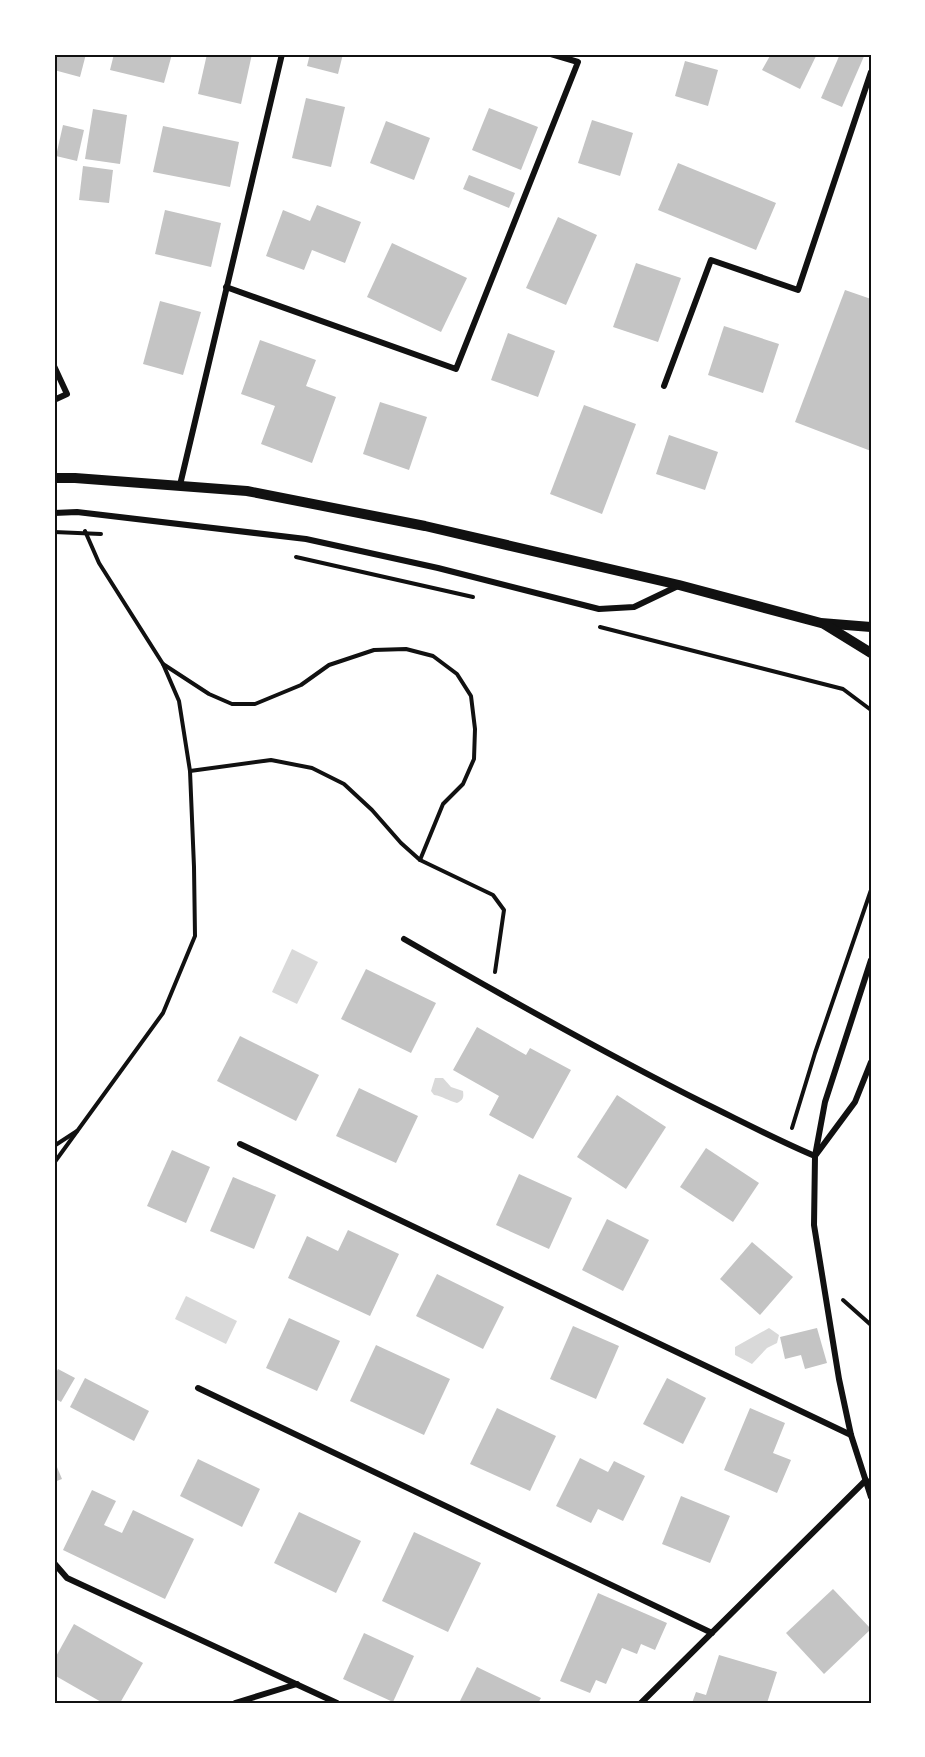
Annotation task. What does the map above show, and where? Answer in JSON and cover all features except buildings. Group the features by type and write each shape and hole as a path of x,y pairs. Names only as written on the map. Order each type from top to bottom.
{"street":[{"path":"180,485 282,54"},
{"path":"226,287 456,369 579,62 551,54"},
{"path":"664,386 711,260 798,290 871,72"},
{"path":"54,366 67,394 54,400"},
{"path":"54,478 247,490 414,524 679,585 821,622 871,627"},
{"path":"54,513 77,512 306,539 438,568 599,609 634,607 679,585"},
{"path":"821,622 871,653"},
{"path":"404,939 493,991 656,1079 788,1145 815,1156"},
{"path":"871,960 825,1102 815,1156 814,1225 839,1379 851,1435 871,1497"},
{"path":"815,1156 855,1102 871,1062"},
{"path":"240,1144 851,1435"},
{"path":"198,1388 712,1633"},
{"path":"641,1703 866,1480"},
{"path":"54,1563 67,1578 337,1703"},
{"path":"235,1703 297,1684"}],"path":[{"path":"54,1163 163,1013 195,936 190,771 179,701 163,664 99,563 77,512"},
{"path":"54,532 109,535"},
{"path":"294,556 476,597"},
{"path":"591,624 843,689 871,710"},
{"path":"163,664 209,694 231,704 255,704 301,685 329,665 374,650 406,649 433,656 457,674 471,696 475,729 474,759 463,784 443,804 420,860"},
{"path":"190,771 271,760 312,768 344,784 420,860 494,896 504,910 493,991"},
{"path":"788,1145 815,1053 871,890"},
{"path":"54,1146 80,1129"},
{"path":"823,1280 871,1325"}],"shaded area":[{"path":"292,949 318,962 297,1004 272,992"},
{"path":"435,1078 443,1078 451,1087 463,1091 462,1100 457,1103 434,1095 431,1091"},
{"path":"186,1296 237,1321 226,1344 175,1319"},
{"path":"769,1328 779,1335 777,1343 767,1348 752,1364 735,1355 735,1347"}]}
